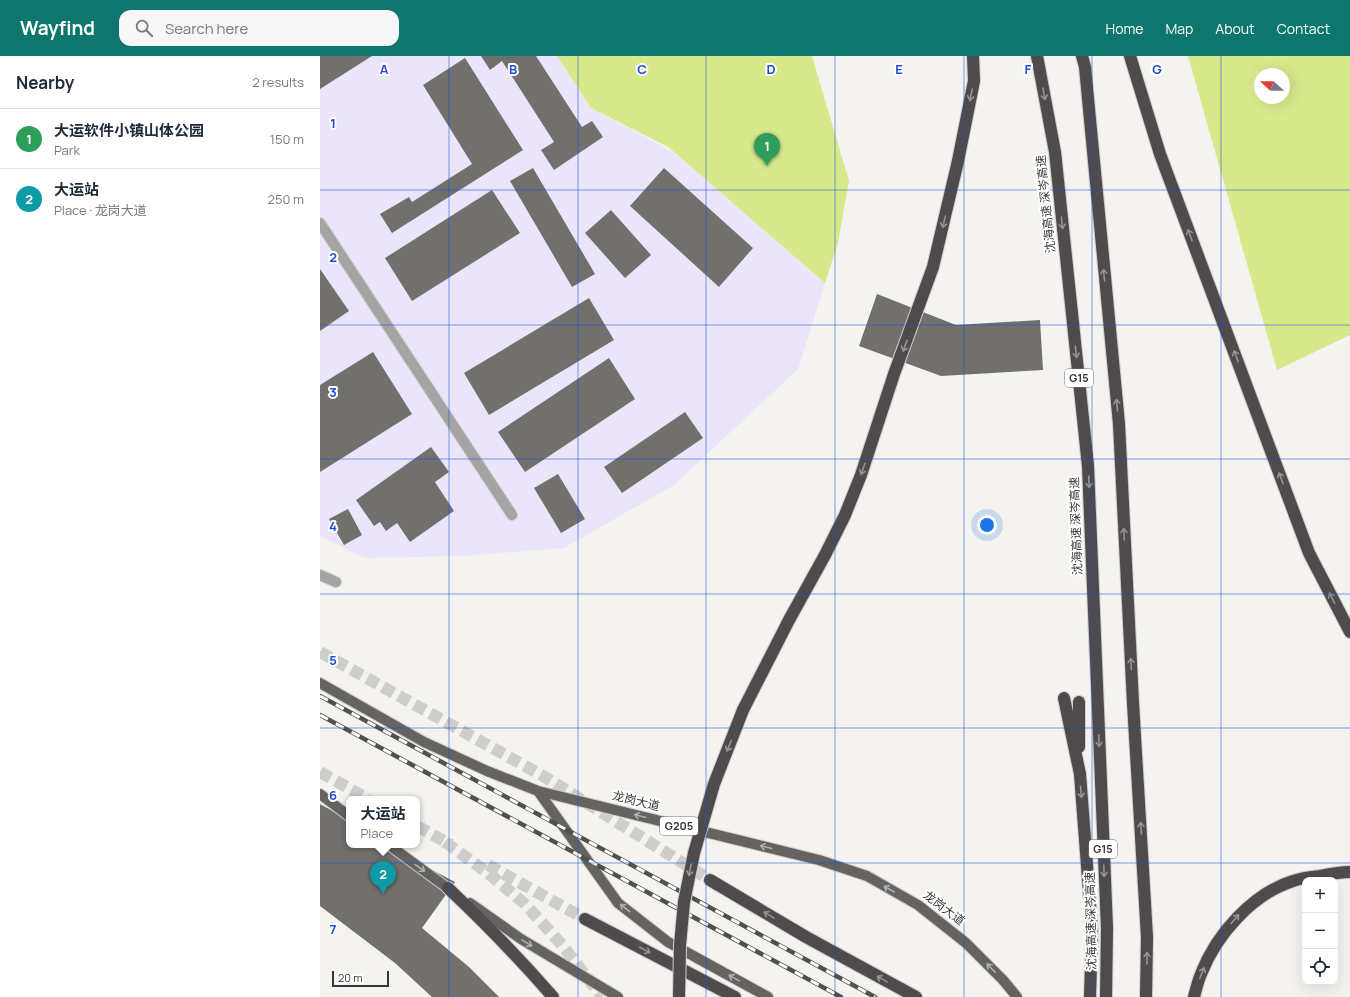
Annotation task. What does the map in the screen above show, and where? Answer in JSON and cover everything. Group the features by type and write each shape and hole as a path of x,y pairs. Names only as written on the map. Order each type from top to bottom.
{"highway":[{"path":"679,997 680,945 684,902 694,853 714,784 743,710 789,620 829,549 861,475 894,374 933,267 958,161 974,81 973,56"},
{"name":"沈海高速 深岑高速","path":"1037,56 1055,152 1088,466 1107,928 1106,997"},
{"path":"1082,56 1119,424 1133,703 1148,937 1146,997"},
{"path":"1130,56 1160,154 1309,553 1350,632"},
{"path":"1064,698 1080,774"},
{"path":"1079,702 1080,774 1092,931 1090,997"},
{"path":"1194,997 1201,973 1213,951 1227,929 1238,916 1254,902 1271,891 1292,881 1350,872"},
{"path":"710,880 806,937 916,997"},
{"path":"448,888 525,964 553,997"},
{"path":"585,919 734,997"}],"main road":[{"name":"龙岗大道","path":"320,683 424,742 487,771 538,791 819,860 867,876 918,905 966,943 1003,980 1017,997"},
{"path":"538,791 618,903 668,942 768,997"},
{"path":"320,794 346,814"},
{"path":"393,848 521,939 618,997"}],"street":[{"path":"320,223 512,515"},
{"path":"320,575 336,582"}],"shaded area":[{"path":"320,56 557,56 591,108 673,152 825,283 798,369 674,485 564,548 464,556 364,558 320,536"}],"green space":[{"path":"557,56 812,56 849,181 838,243 825,283 668,147 591,108"},
{"path":"1188,56 1350,56 1350,335 1277,370"}],"building":[{"path":"320,56 372,56 320,89"},
{"path":"481,56 536,56 582,127 592,121 603,137 554,170 541,150 554,142 502,61 490,70"},
{"path":"465,58 523,150 392,233 380,214 409,197 412,202 472,164 423,85"},
{"path":"533,168 595,274 572,287 510,181"},
{"path":"664,168 753,248 719,287 630,206"},
{"path":"492,190 520,233 412,301 385,258"},
{"path":"611,210 651,255 625,278 585,233"},
{"path":"320,269 349,311 320,331"},
{"path":"877,294 956,325 1040,320 1043,370 941,376 859,346"},
{"path":"589,298 614,340 489,415 464,373"},
{"path":"373,352 412,414 320,472 320,385"},
{"path":"609,358 635,399 525,472 498,432"},
{"path":"685,412 703,438 622,493 604,467"},
{"path":"431,447 449,472 435,482 454,511 410,542 397,523 386,531 380,522 374,526 356,500"},
{"path":"558,474 585,519 561,533 534,488"},
{"path":"348,509 362,535 344,545 329,519"},
{"path":"320,804 346,818 346,848 391,848 455,882 422,928 469,967 499,997 432,997 395,963 320,906"}],"tunnel":[{"path":"320,652 545,777 710,880"},
{"path":"320,772 363,796"},
{"path":"420,828 451,845"},
{"path":"445,842 488,873 525,904 563,946 602,997"},
{"path":"488,865 585,919"}],"railway":[{"path":"320,696 875,997"},
{"path":"320,715 841,997"}],"place":[{"name":"大运软件小镇山体公园","path":"767,166"},
{"name":"大运站","path":"383,894"}]}
